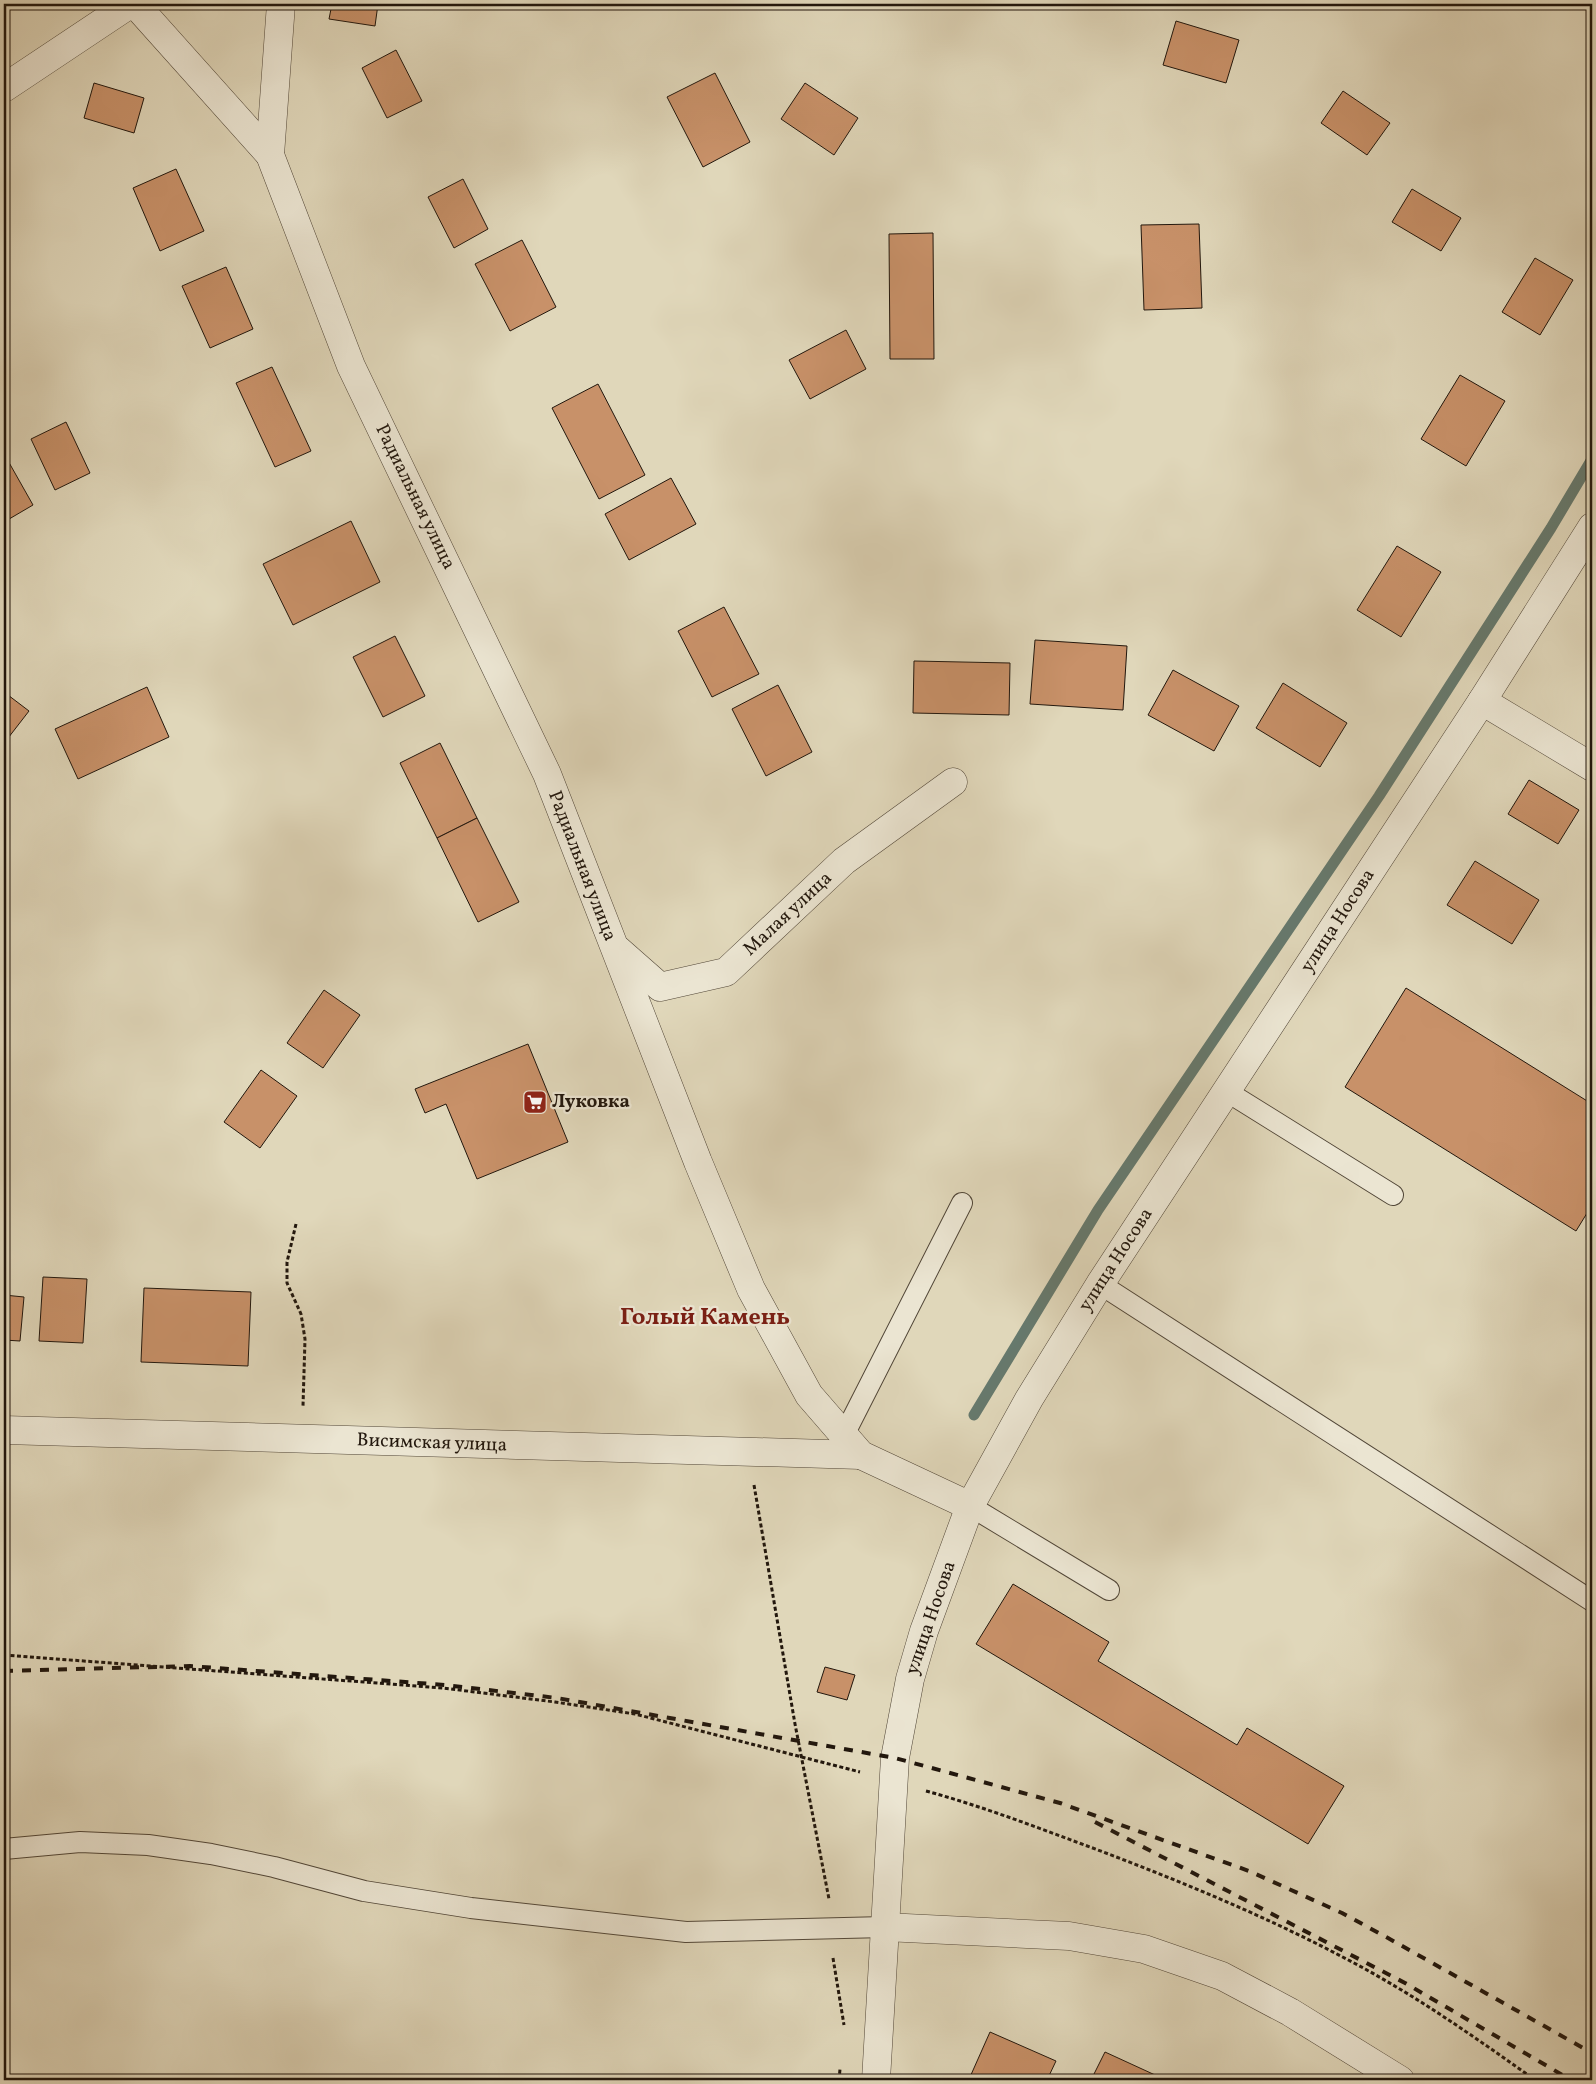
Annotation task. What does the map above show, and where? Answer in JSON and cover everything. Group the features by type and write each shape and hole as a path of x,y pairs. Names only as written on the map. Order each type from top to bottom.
{"street":[{"path":"4,88 130,4"},
{"path":"134,4 270,155"},
{"path":"270,155 281,4"},
{"name":"Радиальная улица","path":"270,155 351,366 547,774 698,1162 752,1289 809,1395 852,1445 970,1506"},
{"name":"улица Носова","path":"876,2080 895,1758 910,1679 924,1631 970,1506 1029,1399 1100,1284 1482,701 1592,528"},
{"path":"1482,701 1592,767"},
{"name":"Малая улица","path":"615,948 660,987 726,972 844,861 953,782"},
{"name":"Висимская улица","path":"4,1430 748,1452 852,1445"},
{"path":"885,1928 1069,1936 1144,1948 1222,1976 1290,2012 1400,2080"}],"lane":[{"path":"1226,1091 1393,1195"},
{"path":"852,1445 962,1203"},
{"path":"1100,1284 1592,1602"},
{"path":"970,1506 1109,1590"},
{"path":"4,1849 80,1842 148,1845 211,1854 274,1867 364,1891 471,1908 686,1932 885,1928"}],"path":[{"path":"296,1224 287,1262 287,1284 302,1314 305,1338 302,1440"},
{"path":"748,1452 795,1724 830,1896 828,1929 844,2026 843,2035"},
{"path":"4,1655 443,1688 555,1702 635,1714 864,1773"},
{"path":"924,1790 1008,1816 1149,1869 1304,1938 1404,1992 1468,2032 1535,2080"},
{"path":"840,2080 841,2062"}],"building":[{"path":"332,4 378,4 375,26 329,19"},
{"path":"1176,21 1239,40 1226,83 1163,65"},
{"path":"396,50 422,101 387,118 362,68"},
{"path":"715,73 750,142 703,167 667,97"},
{"path":"94,83 144,98 134,133 84,118"},
{"path":"805,83 858,118 834,155 781,119"},
{"path":"1343,91 1390,123 1367,155 1321,123"},
{"path":"176,169 204,231 160,251 133,188"},
{"path":"463,179 488,229 454,248 428,197"},
{"path":"1412,189 1461,218 1441,251 1392,222"},
{"path":"1199,224 1202,308 1144,310 1141,225"},
{"path":"933,233 934,359 890,359 889,234"},
{"path":"522,240 556,307 510,331 475,264"},
{"path":"1535,258 1573,280 1540,335 1502,312"},
{"path":"226,267 253,329 210,348 182,286"},
{"path":"846,330 866,369 810,399 789,360"},
{"path":"272,367 311,451 275,467 236,383"},
{"path":"1460,375 1505,401 1466,466 1421,439"},
{"path":"598,384 645,475 599,499 552,408"},
{"path":"66,422 90,473 55,490 31,439"},
{"path":"7,459 33,505 4,522 4,461"},
{"path":"671,478 696,524 629,560 605,514"},
{"path":"351,521 380,582 293,625 263,564"},
{"path":"1397,546 1441,572 1401,637 1357,610"},
{"path":"724,607 759,674 712,697 678,631"},
{"path":"395,636 425,696 383,717 353,657"},
{"path":"1035,640 1127,646 1123,710 1030,704"},
{"path":"914,661 1010,663 1009,715 913,713"},
{"path":"1173,670 1239,706 1214,751 1148,715"},
{"path":"1283,683 1347,723 1320,767 1256,728"},
{"path":"778,685 812,752 766,776 732,709"},
{"path":"147,687 169,737 78,779 55,729"},
{"path":"4,692 29,711 5,742 4,741"},
{"path":"440,743 477,818 437,838 400,763"},
{"path":"1529,780 1579,810 1558,844 1508,814"},
{"path":"477,818 519,902 478,922 437,838"},
{"path":"1475,861 1539,900 1512,944 1447,905"},
{"path":"1406,988 1592,1104 1592,1205 1576,1231 1345,1087"},
{"path":"324,990 360,1015 323,1068 287,1043"},
{"path":"528,1044 568,1142 477,1179 446,1104 425,1113 415,1089"},
{"path":"261,1070 297,1096 260,1148 224,1122"},
{"path":"43,1277 87,1279 83,1343 39,1341"},
{"path":"144,1288 251,1292 248,1366 141,1362"},
{"path":"4,1295 24,1297 20,1341 4,1340"},
{"path":"1013,1584 1109,1642 1098,1661 1237,1745 1247,1728 1344,1786 1308,1844 976,1644"},
{"path":"825,1667 855,1675 847,1700 817,1692"},
{"path":"990,2032 1056,2061 1047,2080 977,2080 970,2077"},
{"path":"1105,2052 1166,2080 1091,2080"}],"waterway":[{"path":"974,1415 1098,1210 1379,796 1551,528 1592,459"}],"railway":[{"path":"4,1671 190,1666 445,1685 557,1698 895,1758 1060,1803 1249,1871 1342,1913 1592,2053"},
{"path":"1095,1822 1405,1983 1571,2080"}],"place":[{"name":"Луковка","path":"535,1102"}],"district":[{"name":"Голый Камень","path":"705,1318"}]}
